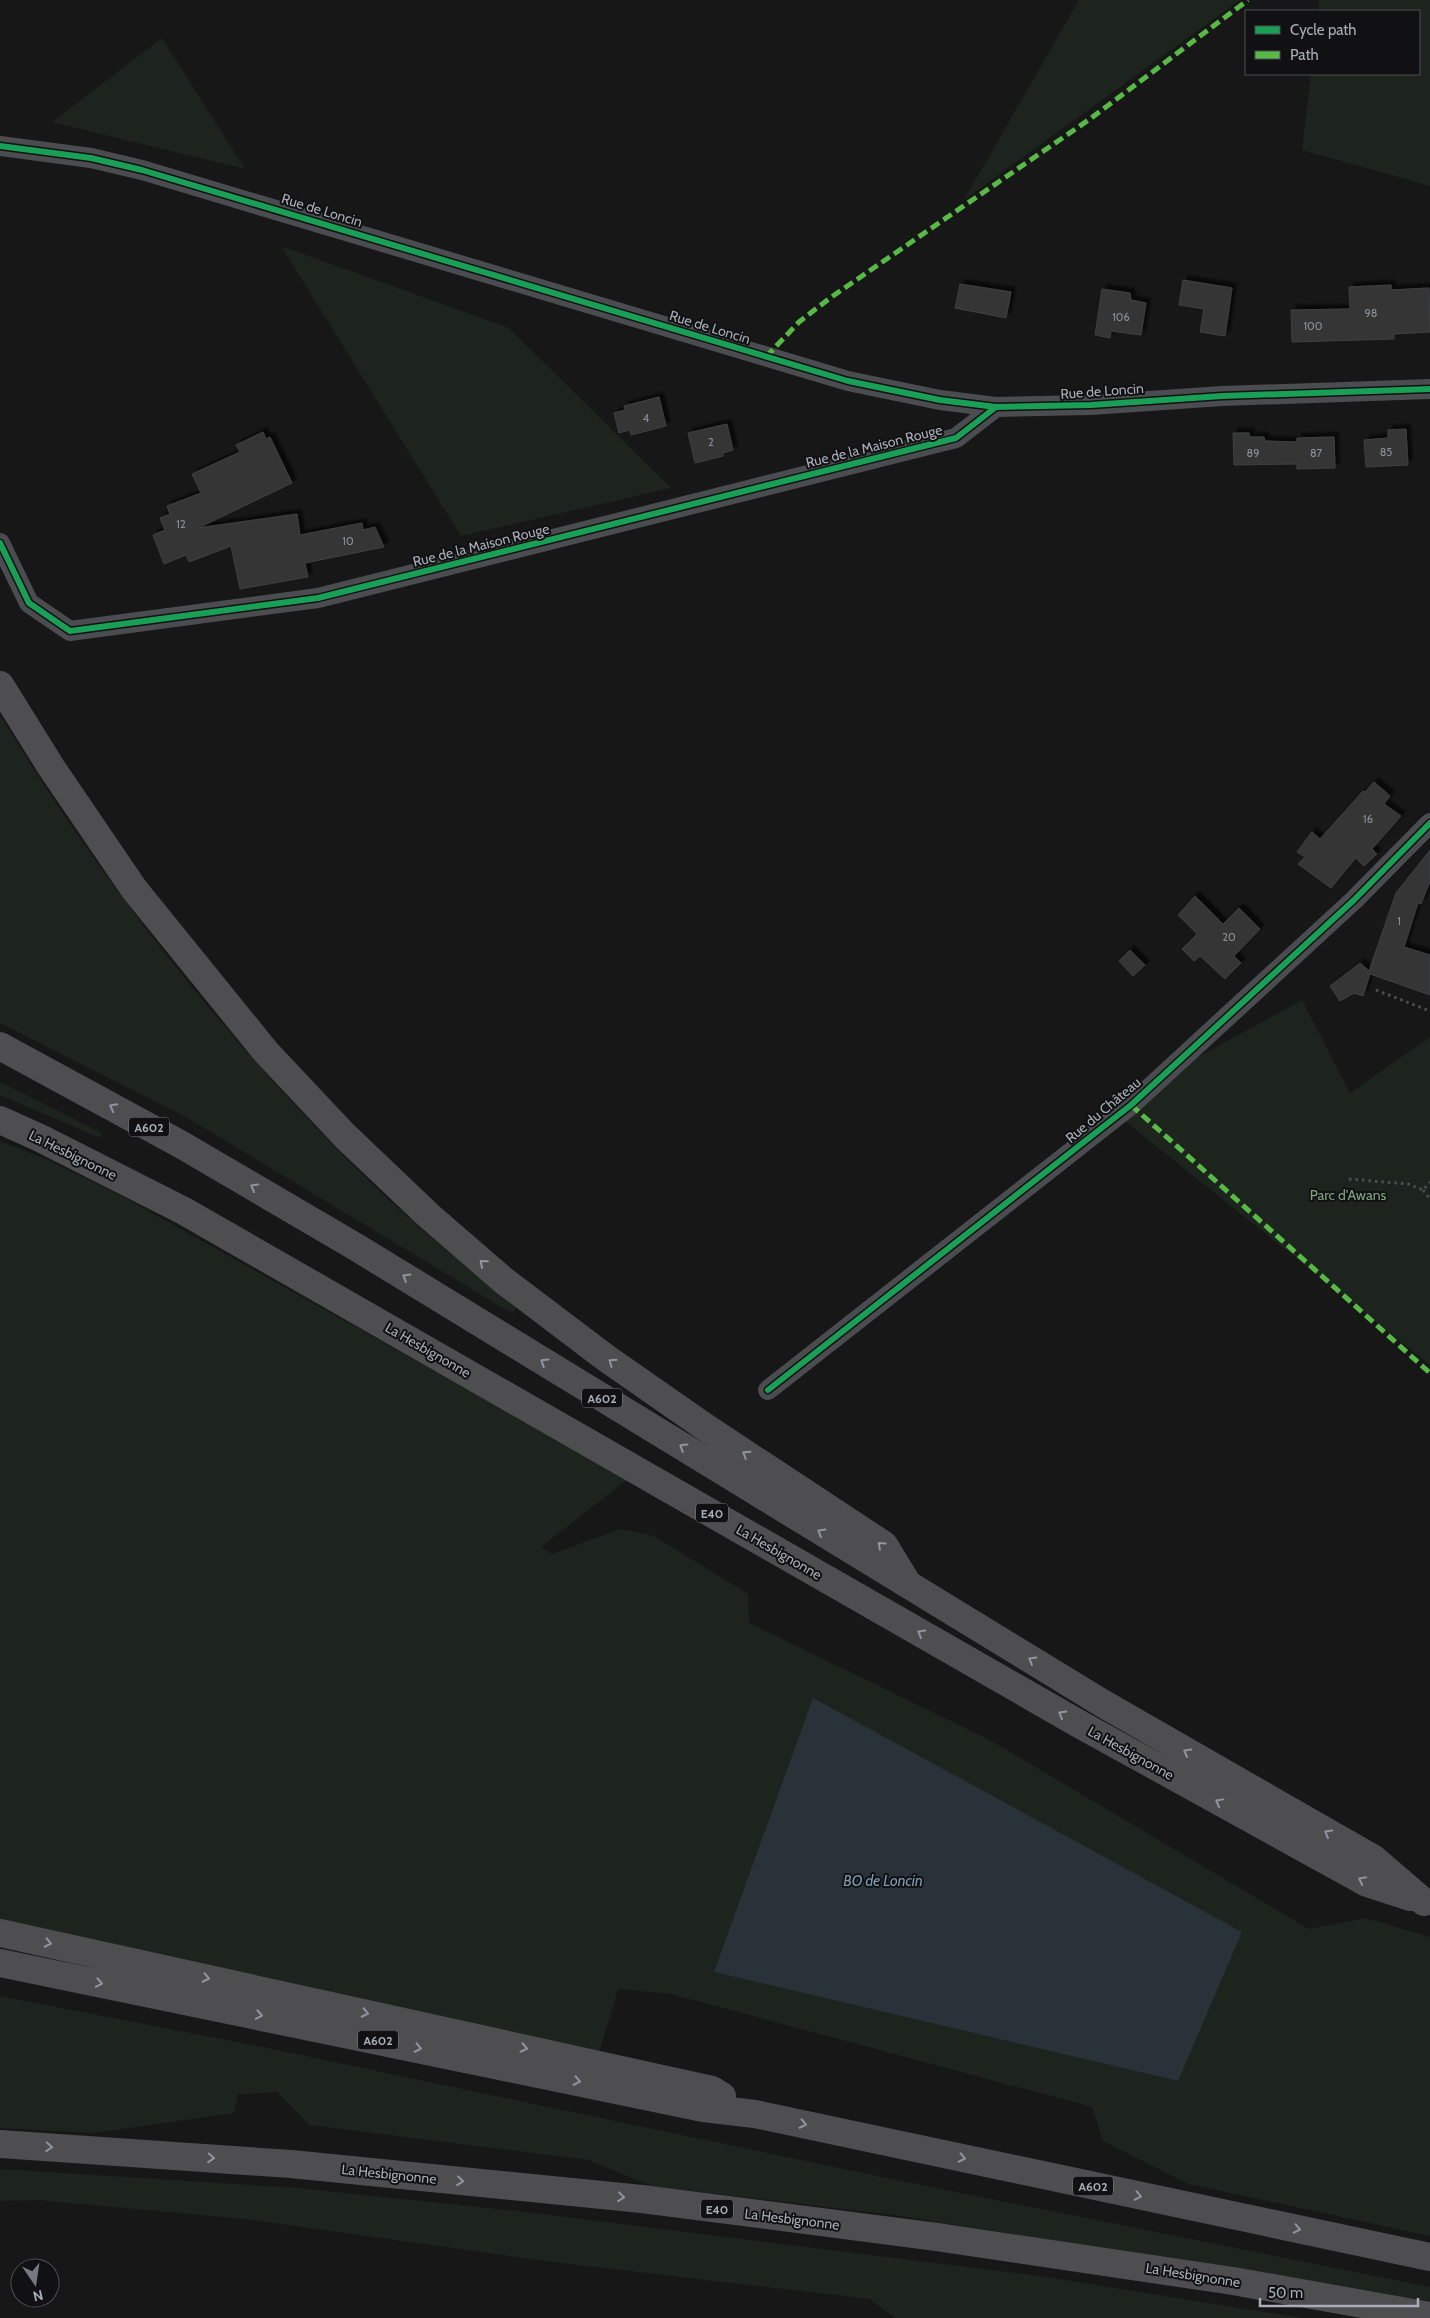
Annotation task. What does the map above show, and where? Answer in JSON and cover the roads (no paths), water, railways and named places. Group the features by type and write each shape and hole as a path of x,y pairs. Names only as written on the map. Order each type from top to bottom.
{"highway":[{"path":"0,685 50,767 134,889 266,1052 345,1136 428,1215 503,1280 606,1358 705,1427 884,1545 908,1585 1102,1702 1374,1860 1427,1903"},
{"name":"A602","path":"0,1046 182,1145 356,1246 908,1585"},
{"name":"La Hesbignonne","path":"0,1120 40,1138 184,1211 1081,1725 1366,1883 1427,1903"},
{"path":"0,1932 712,2090 756,2114"},
{"name":"A602","path":"0,1964 694,2106 756,2114 1430,2257"},
{"name":"La Hesbignonne","path":"0,2144 291,2164 642,2199 966,2242 1232,2281 1430,2316"}],"street":[{"name":"Rue de Loncin","path":"0,146 91,158 142,170 848,381 932,399 996,407 1081,405 1222,396 1430,389"},
{"name":"Rue de la Maison Rouge","path":"0,543 28,603 70,631 318,598 956,438 996,407"},
{"name":"Rue du Château","path":"768,1390 1131,1106 1354,900 1430,824"}],"water":[{"name":"BO de Loncin","path":"813,1698 1242,1932 1178,2081 714,1972"}],"park label":[{"name":"Parc d'Awans","path":"1348,1195"}]}
